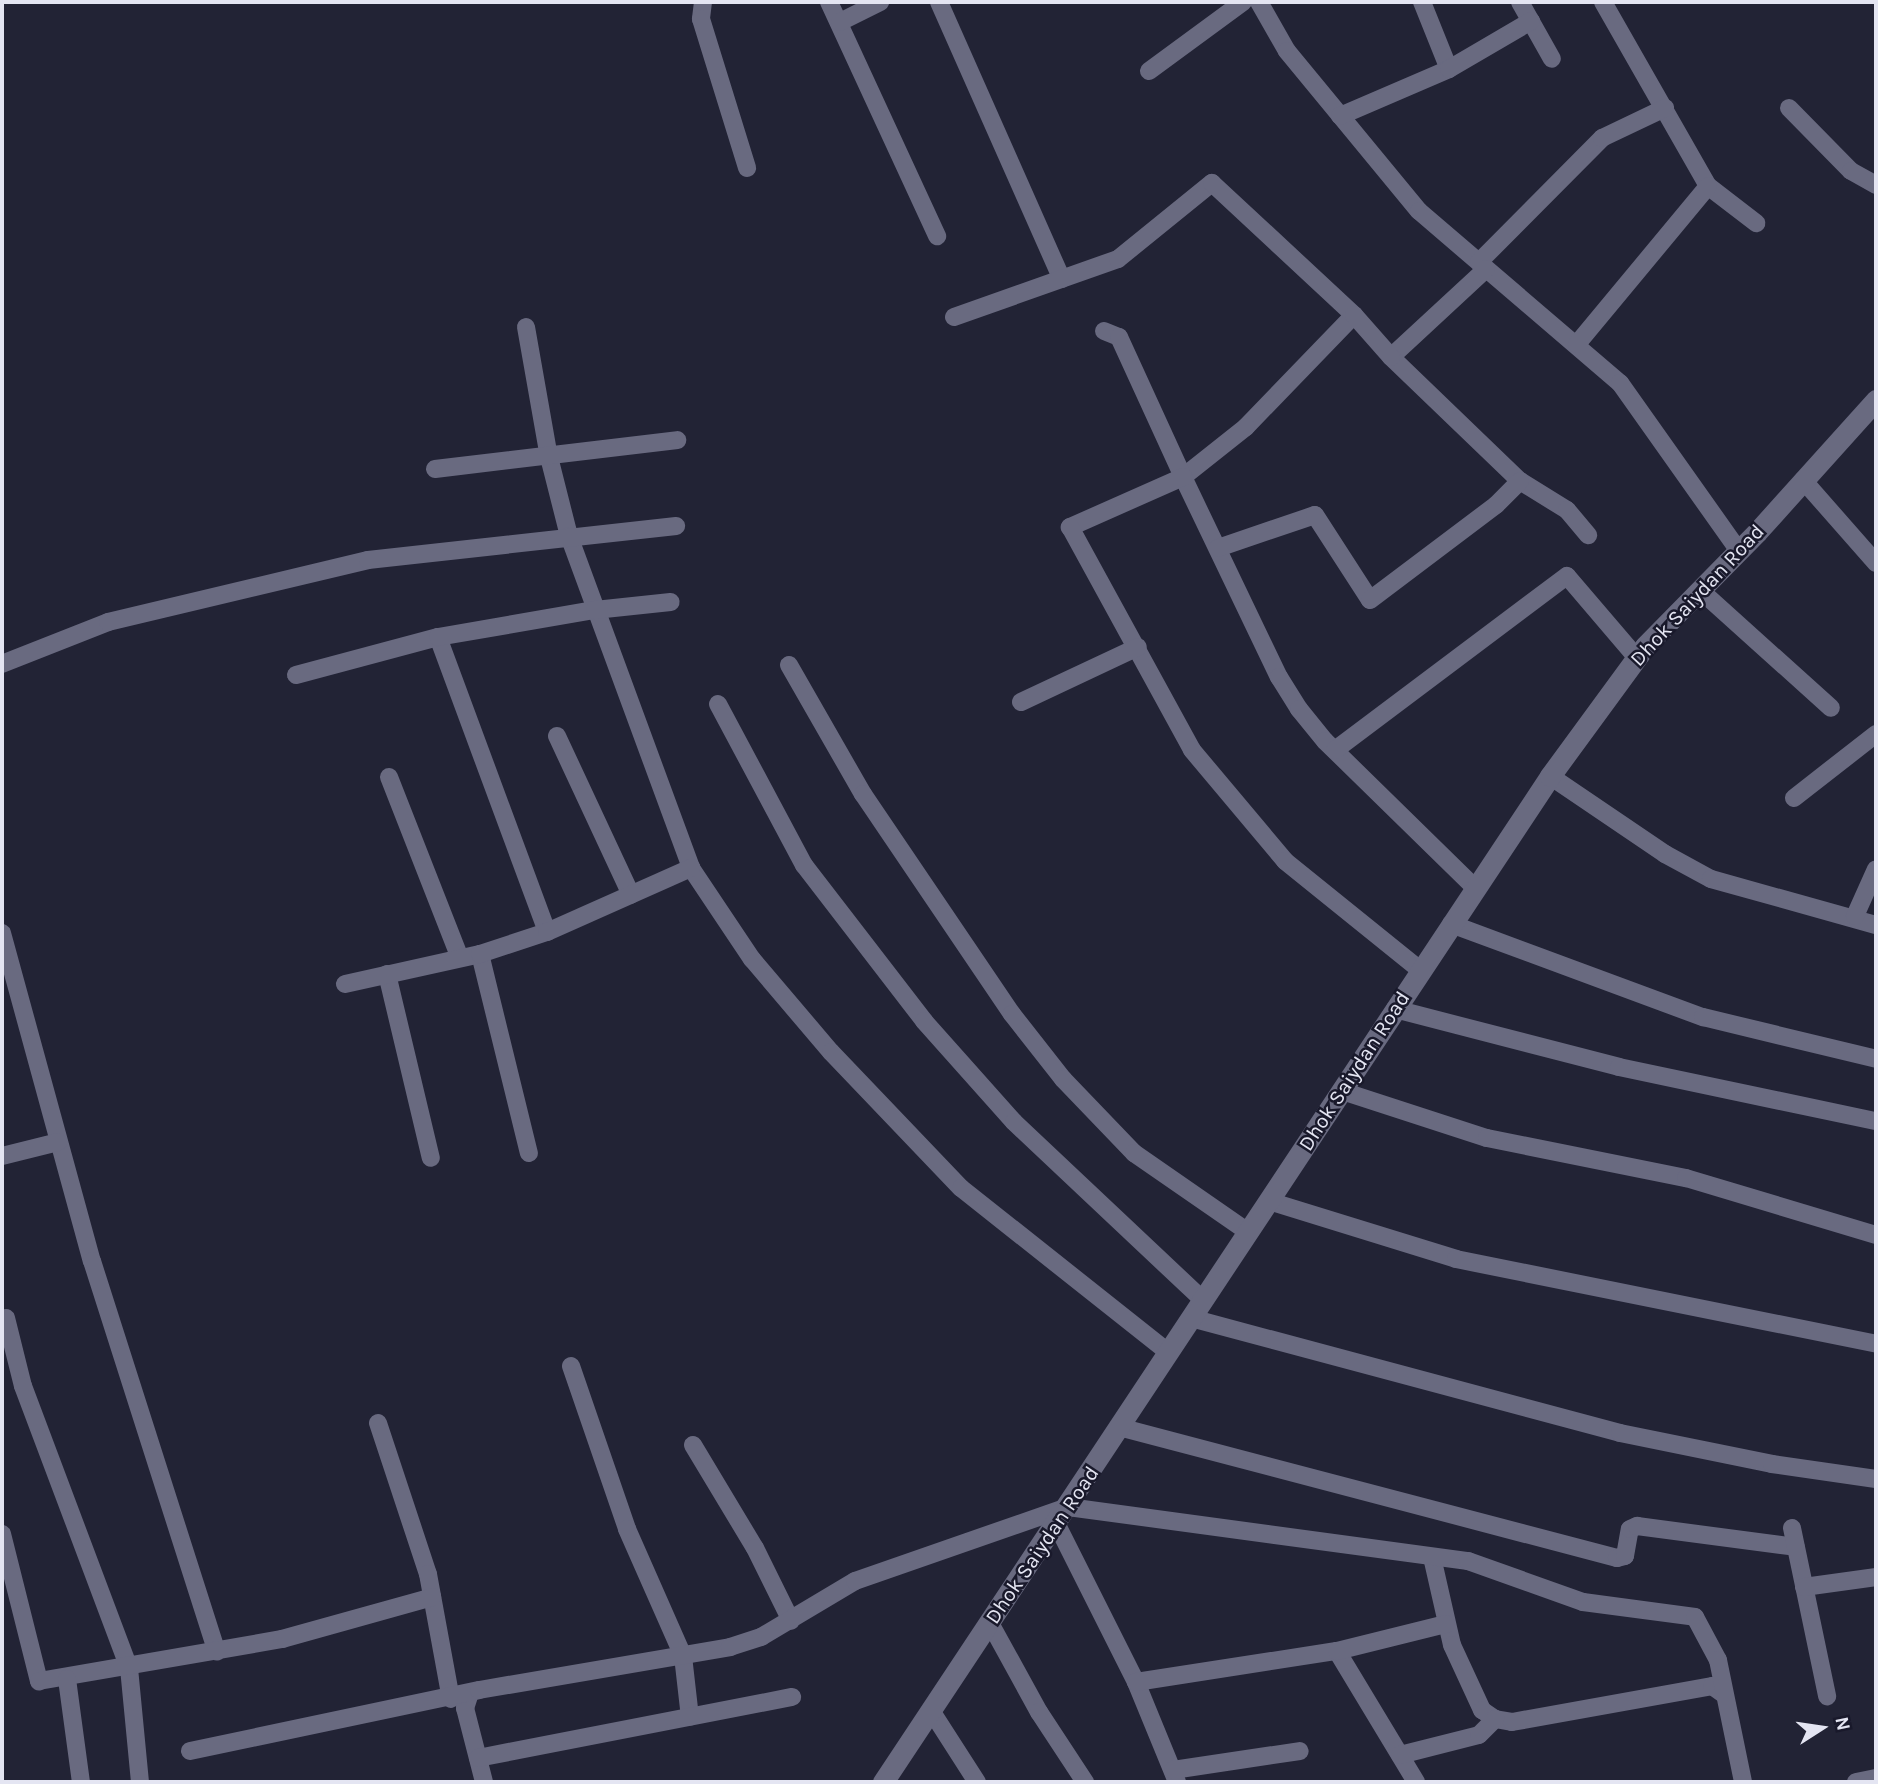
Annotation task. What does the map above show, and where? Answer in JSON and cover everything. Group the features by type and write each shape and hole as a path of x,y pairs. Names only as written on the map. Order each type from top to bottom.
{"main road":[{"name":"Dhok Saiydan Road","path":"883,1782 1057,1525 1168,1352 1550,776 1637,658 1739,551 1876,400"}],"street":[{"path":"703,2 701,19 747,168"},
{"path":"829,2 937,236"},
{"path":"840,22 880,2"},
{"path":"939,2 1062,279"},
{"path":"1149,71 1243,2"},
{"path":"1259,2 1287,51 1419,211 1620,383 1739,551"},
{"path":"1422,2 1449,69"},
{"path":"1521,2 1552,59"},
{"path":"1603,2 1708,186 1756,223"},
{"path":"1340,116 1449,69 1531,21"},
{"path":"1391,358 1602,138 1665,108"},
{"path":"1789,108 1851,171 1876,185"},
{"path":"954,317 1118,259 1212,183 1354,315 1391,358 1520,481 1567,510 1588,535"},
{"path":"1577,345 1708,186"},
{"path":"1354,315 1246,426 1183,477 1070,527 1192,750 1285,861 1420,971"},
{"path":"526,327 548,457 569,536 691,868 752,959 831,1052 961,1188 1168,1352"},
{"path":"1104,331 1119,337 1279,677 1335,750 1475,888"},
{"path":"435,469 677,440"},
{"path":"1803,480 1876,563"},
{"path":"1218,548 1315,515 1370,600 1496,505 1520,481"},
{"path":"2,664 108,622 368,559 676,526"},
{"path":"1335,750 1567,576 1637,658"},
{"path":"1700,590 1831,708"},
{"path":"296,675 438,637 595,610 671,602"},
{"path":"438,637 547,932"},
{"path":"1021,702 1138,647"},
{"path":"789,665 863,794 1012,1014 1063,1079 1134,1153 1248,1232"},
{"path":"718,704 804,865 924,1021 1014,1122 1197,1309 1619,1433 1876,1479"},
{"path":"1794,798 1876,734"},
{"path":"557,736 631,894"},
{"path":"389,776 460,958"},
{"path":"1550,776 1665,854 1710,879 1855,916 1876,925"},
{"path":"345,984 480,954 547,932 691,868"},
{"path":"1855,916 1876,869"},
{"path":"1451,924 1703,1017 1876,1059"},
{"path":"2,933 58,1142 217,1652"},
{"path":"480,954 529,1153"},
{"path":"387,975 431,1158"},
{"path":"1395,1009 1619,1067 1876,1121"},
{"path":"1342,1091 1487,1138 1686,1178 1876,1235"},
{"path":"2,1156 58,1142"},
{"path":"1269,1201 1456,1259 1876,1343"},
{"path":"6,1318 23,1385 129,1668 140,1782"},
{"path":"571,1366 627,1529 683,1656 690,1717"},
{"path":"378,1423 422,1550 432,1597 460,1698 466,1708 484,1782"},
{"path":"1119,1427 1617,1558 1625,1556 1630,1529 1637,1526 1796,1547"},
{"path":"693,1446 755,1548 791,1620"},
{"path":"190,1751 460,1698 479,1690 683,1656 761,1637 855,1581 1068,1507 1490,1566 1583,1602 1695,1617 1718,1660 1722,1693 1743,1782"},
{"path":"1057,1525 1136,1682 1175,1776 1300,1751"},
{"path":"1793,1528 1827,1696"},
{"path":"2,1534 34,1673 39,1681 67,1679 217,1652 432,1597"},
{"path":"1432,1557 1446,1624 1482,1710 1495,1719 1512,1722 1712,1686 1722,1693"},
{"path":"1804,1587 1876,1577"},
{"path":"990,1623 1039,1712 1085,1782"},
{"path":"1136,1682 1337,1651 1446,1624"},
{"path":"1337,1651 1416,1782"},
{"path":"67,1679 81,1782"},
{"path":"478,1758 792,1697"},
{"path":"932,1712 977,1782"},
{"path":"1400,1755 1479,1735 1495,1719"},
{"path":"1856,1782 1876,1778"}]}
